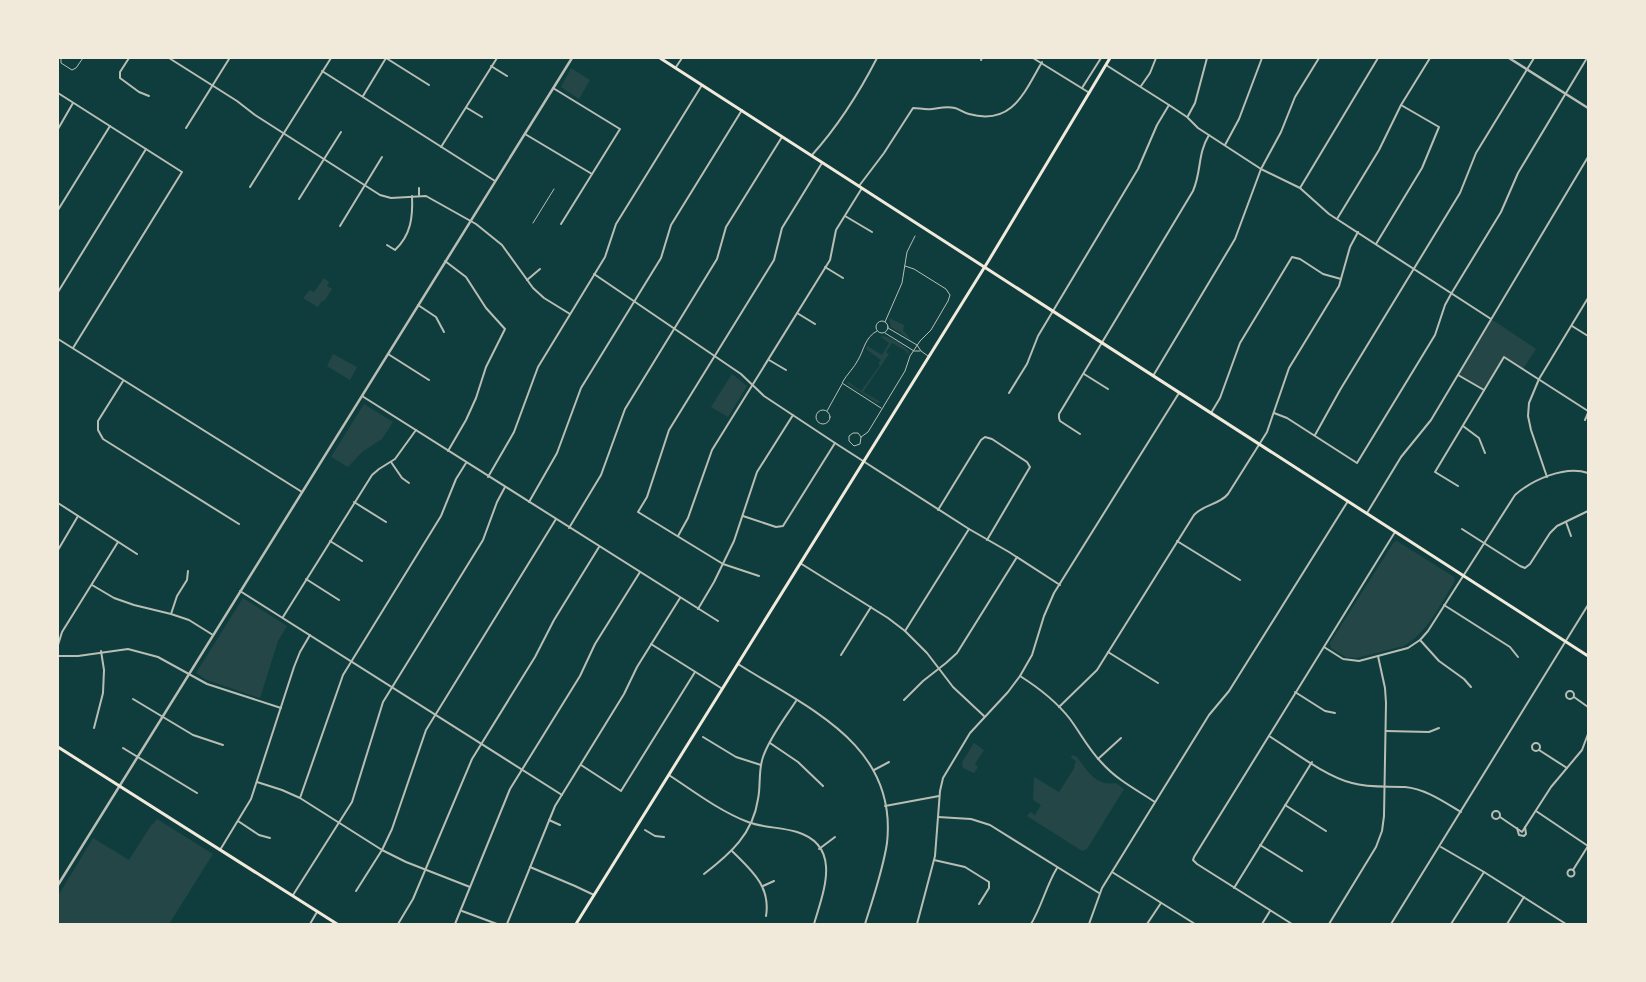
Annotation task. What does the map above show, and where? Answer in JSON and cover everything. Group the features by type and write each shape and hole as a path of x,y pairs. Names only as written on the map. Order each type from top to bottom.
{"main road":[{"path":"660,58 1588,656"},
{"path":"576,924 984,267 1110,58"},
{"path":"58,748 337,924"}],"street":[{"path":"129,58 121,70 120,78 139,92 148,96"},
{"path":"169,58 174,59 284,133 386,197 419,195 431,198 486,231 502,245 527,280 544,298 570,314"},
{"path":"250,187 331,58"},
{"path":"362,96 386,58 428,85"},
{"path":"441,147 497,58"},
{"path":"58,885 572,58"},
{"path":"676,67 682,58"},
{"path":"812,156 851,106 877,58"},
{"path":"1033,58 1089,92"},
{"path":"1082,88 1101,58"},
{"path":"1141,86 1150,73 1156,58"},
{"path":"1187,117 1195,103 1207,58"},
{"path":"1225,145 1238,119 1262,58"},
{"path":"1153,376 1235,239 1261,169 1281,132 1295,97 1319,58"},
{"path":"1300,188 1378,58"},
{"path":"1337,219 1379,150 1401,104 1430,58"},
{"path":"1509,58 1588,108"},
{"path":"1315,435 1460,193 1476,153 1534,58"},
{"path":"1274,413 1287,418 1357,463 1436,335 1445,305 1501,212 1518,173 1587,58"},
{"path":"186,128 229,59"},
{"path":"678,536 688,518 712,450 830,260 836,230 861,187 913,108 956,108 969,114 987,116 1006,112 1018,102 1042,62"},
{"path":"1106,64 1169,104 1208,135 1261,169 1300,188 1337,219 1491,320"},
{"path":"491,66 508,76"},
{"path":"322,71 495,181"},
{"path":"488,476 514,432 538,367 605,257 616,224 702,85"},
{"path":"553,88 620,129 561,224"},
{"path":"58,93 182,172 73,348"},
{"path":"58,128 73,103"},
{"path":"1009,393 1027,364 1036,339 1138,169 1157,125 1169,104"},
{"path":"1376,245 1422,168 1439,127 1401,104"},
{"path":"466,108 482,118"},
{"path":"529,502 557,453 582,388 661,258 671,225 742,110"},
{"path":"58,210 110,126"},
{"path":"299,200 341,132"},
{"path":"524,134 592,174"},
{"path":"1080,434 1060,421 1059,416 1193,191 1199,172 1200,154 1208,135"},
{"path":"569,528 601,475 624,409 717,259 726,226 782,136"},
{"path":"58,292 146,149"},
{"path":"340,226 382,157"},
{"path":"1367,513 1401,456 1431,420 1588,157"},
{"path":"759,576 723,564 638,512 647,497 669,430 774,260 782,228 822,162"},
{"path":"419,188 419,195"},
{"path":"387,245 395,250 405,238 412,220 412,196"},
{"path":"845,216 872,232"},
{"path":"1060,707 1092,677 1197,511 1226,497 1260,444 1269,428 1290,368 1336,292 1350,246 1358,232"},
{"path":"1211,413 1220,398 1240,343 1292,256 1300,259 1317,271 1341,279"},
{"path":"445,261 466,277 486,308 505,329 489,360 466,420 448,451"},
{"path":"825,267 843,278"},
{"path":"527,280 540,269"},
{"path":"594,274 741,374 764,396 938,510 1060,585"},
{"path":"1547,478 1531,430 1528,416 1529,403 1539,379 1588,298"},
{"path":"418,305 436,317 444,332"},
{"path":"797,313 815,324"},
{"path":"1572,326 1588,336"},
{"path":"58,338 302,492"},
{"path":"388,354 429,380"},
{"path":"1458,486 1435,472 1504,357 1588,412 1584,420"},
{"path":"768,359 786,370"},
{"path":"1084,374 1108,389"},
{"path":"1458,375 1484,391"},
{"path":"124,380 98,421 98,430 103,439 239,524"},
{"path":"917,924 934,860 939,796 946,770 966,738 1020,676 1034,649 1049,604 1179,393"},
{"path":"362,396 718,621"},
{"path":"698,609 734,541 757,472 793,415"},
{"path":"1463,426 1480,438 1485,453"},
{"path":"282,618 372,475 400,454 416,430"},
{"path":"938,510 980,442 985,438 992,439 1030,465 1028,472 987,540"},
{"path":"743,516 776,527 783,526 835,443"},
{"path":"391,462 402,478 409,483"},
{"path":"300,798 350,660 441,516 456,479 466,463"},
{"path":"1324,647 1339,657 1351,661 1403,650 1420,640 1428,631 1514,495 1529,484 1564,472 1575,471 1588,474"},
{"path":"292,896 354,796 384,702 391,687 483,540 497,502 506,488"},
{"path":"1088,924 1099,893 1209,715 1229,691 1348,501"},
{"path":"354,502 386,522"},
{"path":"58,503 138,554"},
{"path":"1462,529 1525,568 1530,564 1550,533 1557,526 1588,511"},
{"path":"58,550 78,516"},
{"path":"356,891 382,850 392,829 426,730 556,519"},
{"path":"1566,522 1572,536"},
{"path":"905,631 968,529"},
{"path":"1292,924 1193,860 1395,532"},
{"path":"330,541 362,561"},
{"path":"1178,541 1240,580"},
{"path":"58,645 62,632 118,542"},
{"path":"398,924 413,899 472,759 599,547"},
{"path":"904,700 960,649 1017,557"},
{"path":"800,563 871,607 905,631 923,648 953,687 984,716"},
{"path":"171,614 177,596 187,580 188,572"},
{"path":"455,924 510,789 580,676 596,644 640,572"},
{"path":"306,579 339,600"},
{"path":"92,584 114,598 189,620 213,635"},
{"path":"240,592 562,795"},
{"path":"507,924 549,820 562,795 680,598"},
{"path":"1444,605 1510,647 1518,657"},
{"path":"1391,924 1588,605"},
{"path":"841,656 871,607"},
{"path":"220,850 251,799 300,652 310,635"},
{"path":"1420,640 1439,661 1464,679 1471,687"},
{"path":"651,644 722,689"},
{"path":"58,656 78,656 102,651 128,649 158,657 213,686 281,708"},
{"path":"94,728 103,693 104,670 102,651"},
{"path":"1108,652 1158,683"},
{"path":"1329,924 1378,842 1384,822 1385,688 1378,656"},
{"path":"738,664 846,735 862,752 874,770 886,806 886,849 865,924"},
{"path":"580,765 621,791 695,672"},
{"path":"1020,676 1060,707 1098,759 1119,778 1155,802"},
{"path":"1295,692 1325,710 1335,713"},
{"path":"133,698 193,735 223,745"},
{"path":"1574,698 1588,707"},
{"path":"704,874 732,851 743,838 751,823 758,800 761,765 770,743 796,701"},
{"path":"1386,731 1429,732 1439,728"},
{"path":"1500,817 1522,832 1551,787 1582,750 1588,734"},
{"path":"1268,736 1345,781 1363,786 1409,788 1424,792 1461,812"},
{"path":"703,737 732,755 761,765"},
{"path":"1098,759 1121,738"},
{"path":"770,743 798,762 823,786"},
{"path":"123,748 198,793"},
{"path":"1539,750 1567,768"},
{"path":"874,770 889,762"},
{"path":"1234,888 1312,762"},
{"path":"669,775 732,814 751,823 800,833 809,838 819,849 826,861 827,875 814,924"},
{"path":"257,782 300,798 382,850 470,888"},
{"path":"886,806 939,796"},
{"path":"1285,805 1326,830"},
{"path":"1536,811 1588,846 1574,870"},
{"path":"938,817 966,818 986,823 1099,893"},
{"path":"549,820 560,824"},
{"path":"238,821 259,835 270,838"},
{"path":"646,830 655,836 664,837"},
{"path":"819,849 835,837"},
{"path":"1260,845 1302,871"},
{"path":"1440,846 1524,897 1564,924"},
{"path":"732,851 755,874 763,886 767,903 766,916"},
{"path":"934,860 965,867 988,882 989,888 979,904"},
{"path":"530,867 579,887 594,896"},
{"path":"1031,924 1041,906 1049,881 1057,867"},
{"path":"1112,872 1195,924"},
{"path":"1451,924 1484,872"},
{"path":"763,886 774,881"},
{"path":"1507,924 1524,897"},
{"path":"1148,924 1161,903"},
{"path":"462,910 497,924"},
{"path":"1262,924 1270,911"},
{"path":"310,924 317,912"}],"lane":[{"path":"61,58 60,63 72,70 76,68 83,58"},
{"path":"533,223 554,189"},
{"path":"885,322 902,283 906,252 915,236"},
{"path":"861,437 858,433 853,433 849,436 849,441 852,445 857,446 861,442 861,437 868,432 905,371 917,346 931,330 950,296 946,289 914,269 905,266"},
{"path":"877,331 876,326 878,322 885,322"},
{"path":"885,322 888,328 929,356"},
{"path":"885,333 888,328"},
{"path":"877,331 880,334 885,333 914,351 921,351"},
{"path":"827,411 851,368 858,362 865,344 873,333 877,331"},
{"path":"842,383 882,408"},
{"path":"820,411 827,411 830,414 829,421 823,424 819,422 817,414 820,411"}],"shaded area":[{"path":"571,68 590,80 579,99 561,87"},
{"path":"324,278 329,282 327,286 332,289 318,307 303,298 310,290 314,292"},
{"path":"889,318 904,325 903,330 911,340 891,327"},
{"path":"1491,319 1536,349 1523,369 1504,357 1484,391 1458,375"},
{"path":"882,336 897,342 909,352 908,355 906,351 892,343 886,352 889,354 863,392 881,402 877,403 848,384 847,381 861,391 880,365 878,364 881,360 866,349 867,346 882,355 889,343"},
{"path":"333,354 357,367 350,380 327,366"},
{"path":"732,374 747,386 728,417 711,407"},
{"path":"364,404 393,422 382,439 362,452 348,467 331,457"},
{"path":"1397,541 1454,577 1455,581 1433,617 1420,634 1412,640 1403,646 1357,658 1346,657 1331,648 1330,643 1394,542"},
{"path":"243,598 287,626 278,641 260,698 207,680 196,673"},
{"path":"974,743 984,750 975,764 978,767 974,773 963,768 962,762"},
{"path":"1072,755 1077,757 1093,777 1103,783 1116,783 1124,789 1087,849 1082,851 1027,816 1030,812 1035,815 1041,805 1033,800 1034,777 1059,792 1075,767 1076,761 1071,758"},
{"path":"157,819 213,854 169,924 58,924 58,896 93,838 129,860"}]}
